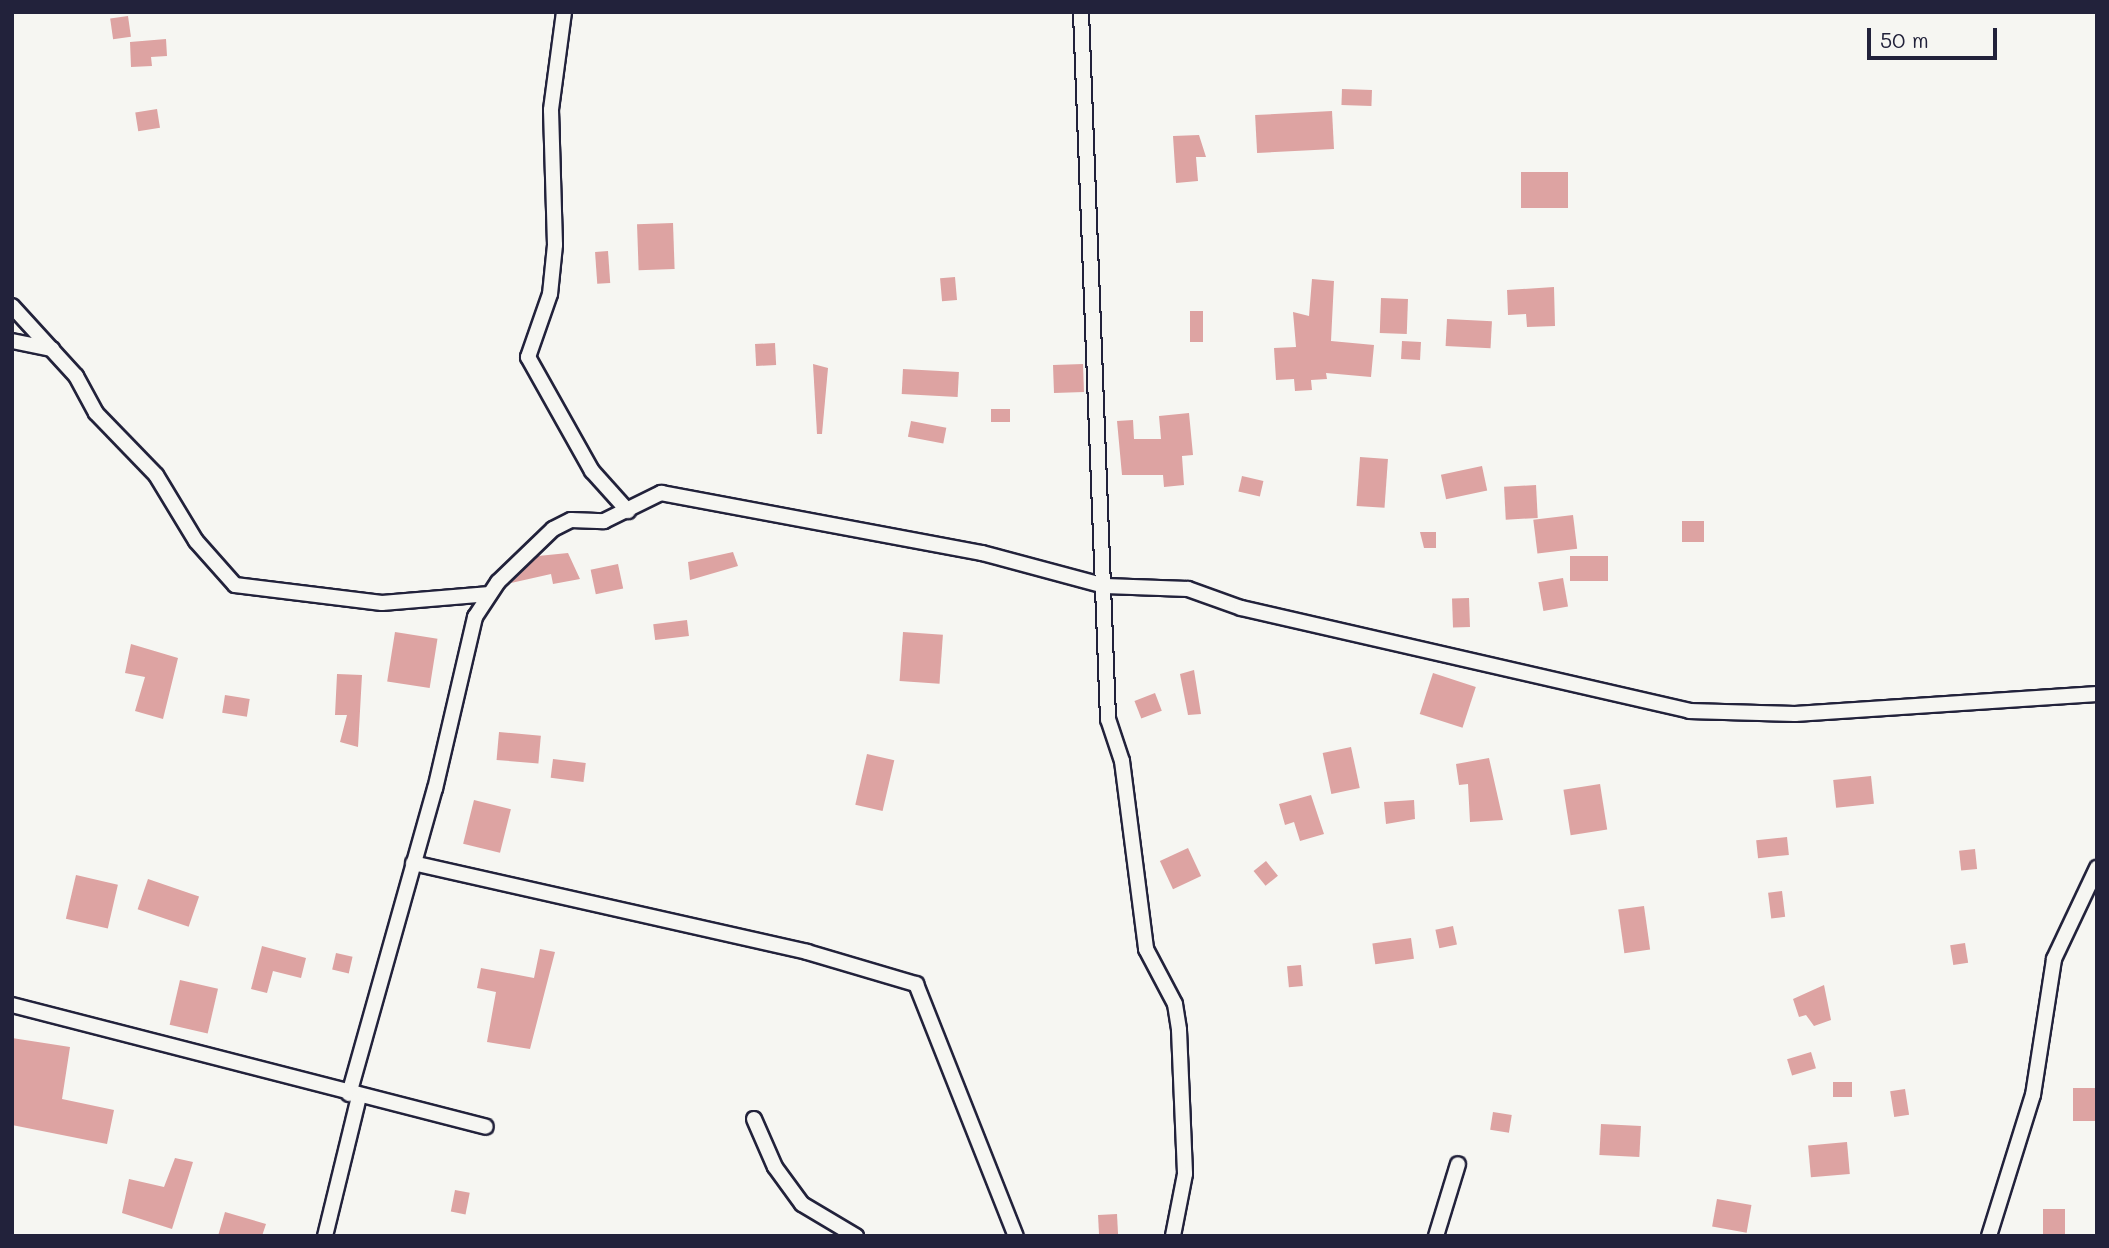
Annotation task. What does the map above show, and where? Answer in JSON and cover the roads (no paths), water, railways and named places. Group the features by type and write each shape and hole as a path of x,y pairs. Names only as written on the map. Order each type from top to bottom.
{"street":[{"path":"564,12 551,110 555,245 550,294 528,357 592,471 628,510"},
{"path":"1081,12 1108,719 1122,761 1141,925 1175,1004 1185,1174 1172,1236"},
{"path":"12,306 52,349 96,413 156,475 196,541 235,585 382,603 490,594"},
{"path":"12,341 52,349"},
{"path":"325,1236 354,1095 475,617 490,594 554,529 628,510 662,493 680,492 982,553 1105,586 1188,589 1241,608 1689,711 1795,714 2097,694"},
{"path":"413,863 807,952 916,984 1016,1236"},
{"path":"1989,1236 2033,1095 2054,959 2097,868"},
{"path":"12,1005 486,1127"},
{"path":"754,1119 775,1167 802,1205 856,1236"},
{"path":"1436,1236 1458,1164"}]}
